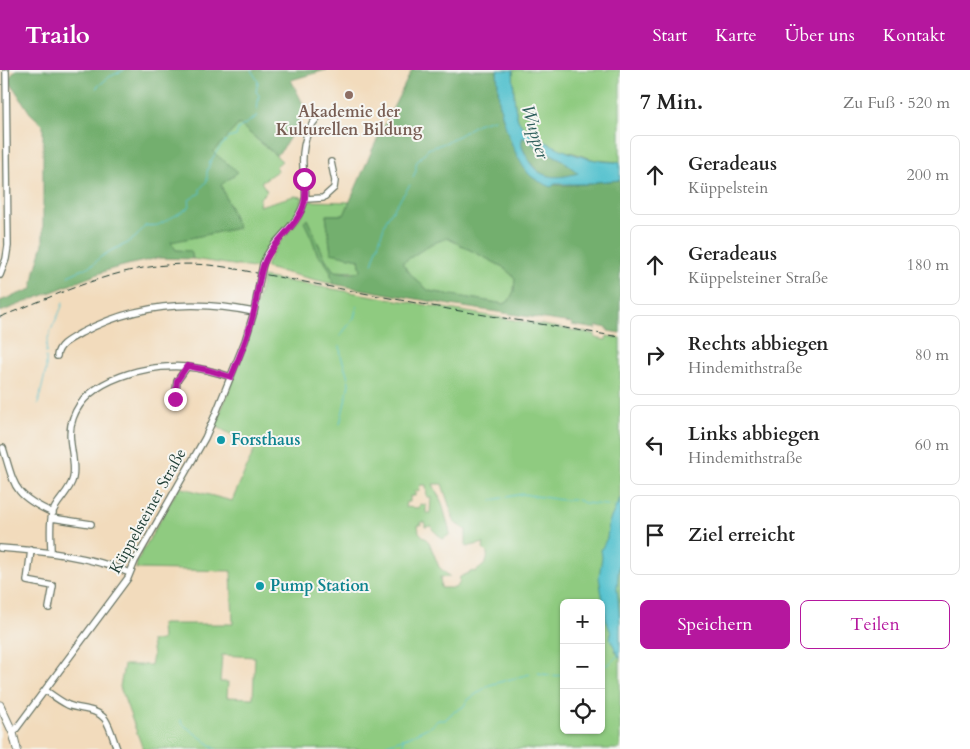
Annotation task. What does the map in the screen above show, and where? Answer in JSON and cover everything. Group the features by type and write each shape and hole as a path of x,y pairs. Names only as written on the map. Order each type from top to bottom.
{"main road":[{"path":"0,705 13,733 17,749"}],"street":[{"path":"0,275 6,259 8,246 6,71"},
{"path":"317,118 310,127 304,144 306,199 323,198 334,188 331,162"},
{"name":"Küppelsteiner Straße","path":"13,733 130,573 205,438 245,341 254,312 263,264 272,248 295,222 306,199"},
{"path":"57,356 59,347 83,332 111,319 140,310 171,305 202,304 254,312"},
{"path":"175,399 177,381 187,366"},
{"path":"50,552 52,515 72,483 74,465 70,444 70,427 77,409 85,399 106,383 154,367 187,366 231,377"},
{"path":"3,448 13,480 18,490 29,502 52,515 91,524"},
{"path":"0,548 50,552 91,561 130,573"},
{"path":"31,550 25,579 53,586 49,608"},
{"path":"45,690 70,706 94,711 104,718 109,726 117,749"}],"green space":[{"path":"16,70 326,70 291,80 306,110 282,150 276,155 239,124 213,152 238,172 221,185 238,228 171,242 176,250 191,251 193,259 158,258 108,270 0,312 0,301 32,289 43,244 43,125 30,113 8,79"},
{"path":"412,70 497,70 499,101 504,121 518,157 531,175 544,183 557,185 592,184 620,180 620,333 608,331 608,328 597,326 596,329 572,325 572,323 450,305 333,284 330,270 318,256 304,222 307,219 325,258 334,271 351,273 361,271 359,259 331,253 326,215 344,215 373,148","holes":["447,238 503,267 515,278 514,291 509,301 504,304 429,291 413,277 402,263 431,244"]},
{"path":"513,70 620,70 620,162 595,160 560,150 524,130 516,114"},
{"path":"239,124 282,161 276,166 277,171 261,182 267,191 260,198 259,206 294,196 303,197 293,220 267,249 260,269 193,259 191,251 176,250 170,242 238,228 221,185 213,152"},
{"path":"523,136 534,145 561,159 579,173 557,177 542,174 526,155 521,144"},
{"path":"308,201 350,202 344,215 326,215 331,252 359,259 361,271 334,271 325,258 307,219 318,256 330,270 333,284 266,268 273,251 298,220"},
{"path":"447,238 503,267 515,278 514,291 509,301 504,304 429,291 413,277 402,263 431,244"},
{"path":"263,277 595,334 595,338 606,340 607,336 620,338 620,646 615,650 620,658 620,749 143,749 120,687 124,665 151,665 153,656 151,641 162,640 161,624 233,624 231,571 136,569 137,561 179,487 232,501 255,448 214,425 247,344","holes":["433,484 442,484 455,523 466,530 466,547 484,543 483,549 487,553 485,564 475,572 473,571 460,577 459,584 455,588 441,588 440,577 450,577 439,567 429,542 419,532 418,525 421,525 421,522 425,522 425,527 431,526 443,539 450,533 442,503","420,485 426,485 427,497 431,497 430,513 426,513 426,505 420,504 419,508 405,507 406,502 410,502 410,496 415,496 415,491 419,491","222,655 255,657 253,698 227,697 228,682 220,682"]}],"water":[{"path":"497,70 513,70 516,114 524,130 558,148 582,157 607,162 620,162 620,180 592,184 555,184 551,187 530,175 518,158 506,129 499,101","holes":["523,137 561,159 578,173 562,177 547,176 541,173 530,163 523,150"]},
{"path":"620,498 620,551 617,588 620,622 620,658 610,639 611,633 605,614 605,599 603,599 599,577 602,557 601,550 607,538 609,522"}],"waterway":[{"path":"96,88 109,77 124,70"},
{"path":"68,276 94,264 99,258 126,244 136,237 145,226 158,225 190,206 189,200 200,193 200,189 207,181 210,162 217,151 228,138 236,136 238,129 256,117 259,95 256,92 258,81 251,70"},
{"path":"413,177 416,171 416,163 428,149 450,141 477,124 494,119"},
{"path":"372,264 386,220 410,185"},
{"path":"46,353 50,333 63,303"},
{"path":"340,336 354,318 357,306"},
{"path":"340,346 349,384 340,424"},
{"path":"38,404 46,370 46,357"},
{"path":"492,500 522,494 574,500"},
{"path":"577,500 585,503 620,507"},
{"path":"605,666 614,660 620,653"},
{"path":"538,673 560,675"},
{"path":"374,749 408,737 431,726 438,720 445,720 489,685 530,674"},
{"path":"181,720 181,723 216,749"},
{"path":"403,739 403,745"}],"railway":[{"path":"0,317 110,276 137,269 165,265 194,264 225,267 448,309 620,337"}],"place":[{"name":"Akademie der Kulturellen Bildung","path":"349,95"},
{"name":"Forsthaus","path":"221,440"},
{"name":"Pump Station","path":"260,586"}],"route":[{"path":"175,399 177,381 187,366 231,377 254,312 264,260 294,224 299,215 306,199 304,179"}],"water label":[{"name":"Wupper","path":"535,132"}]}
